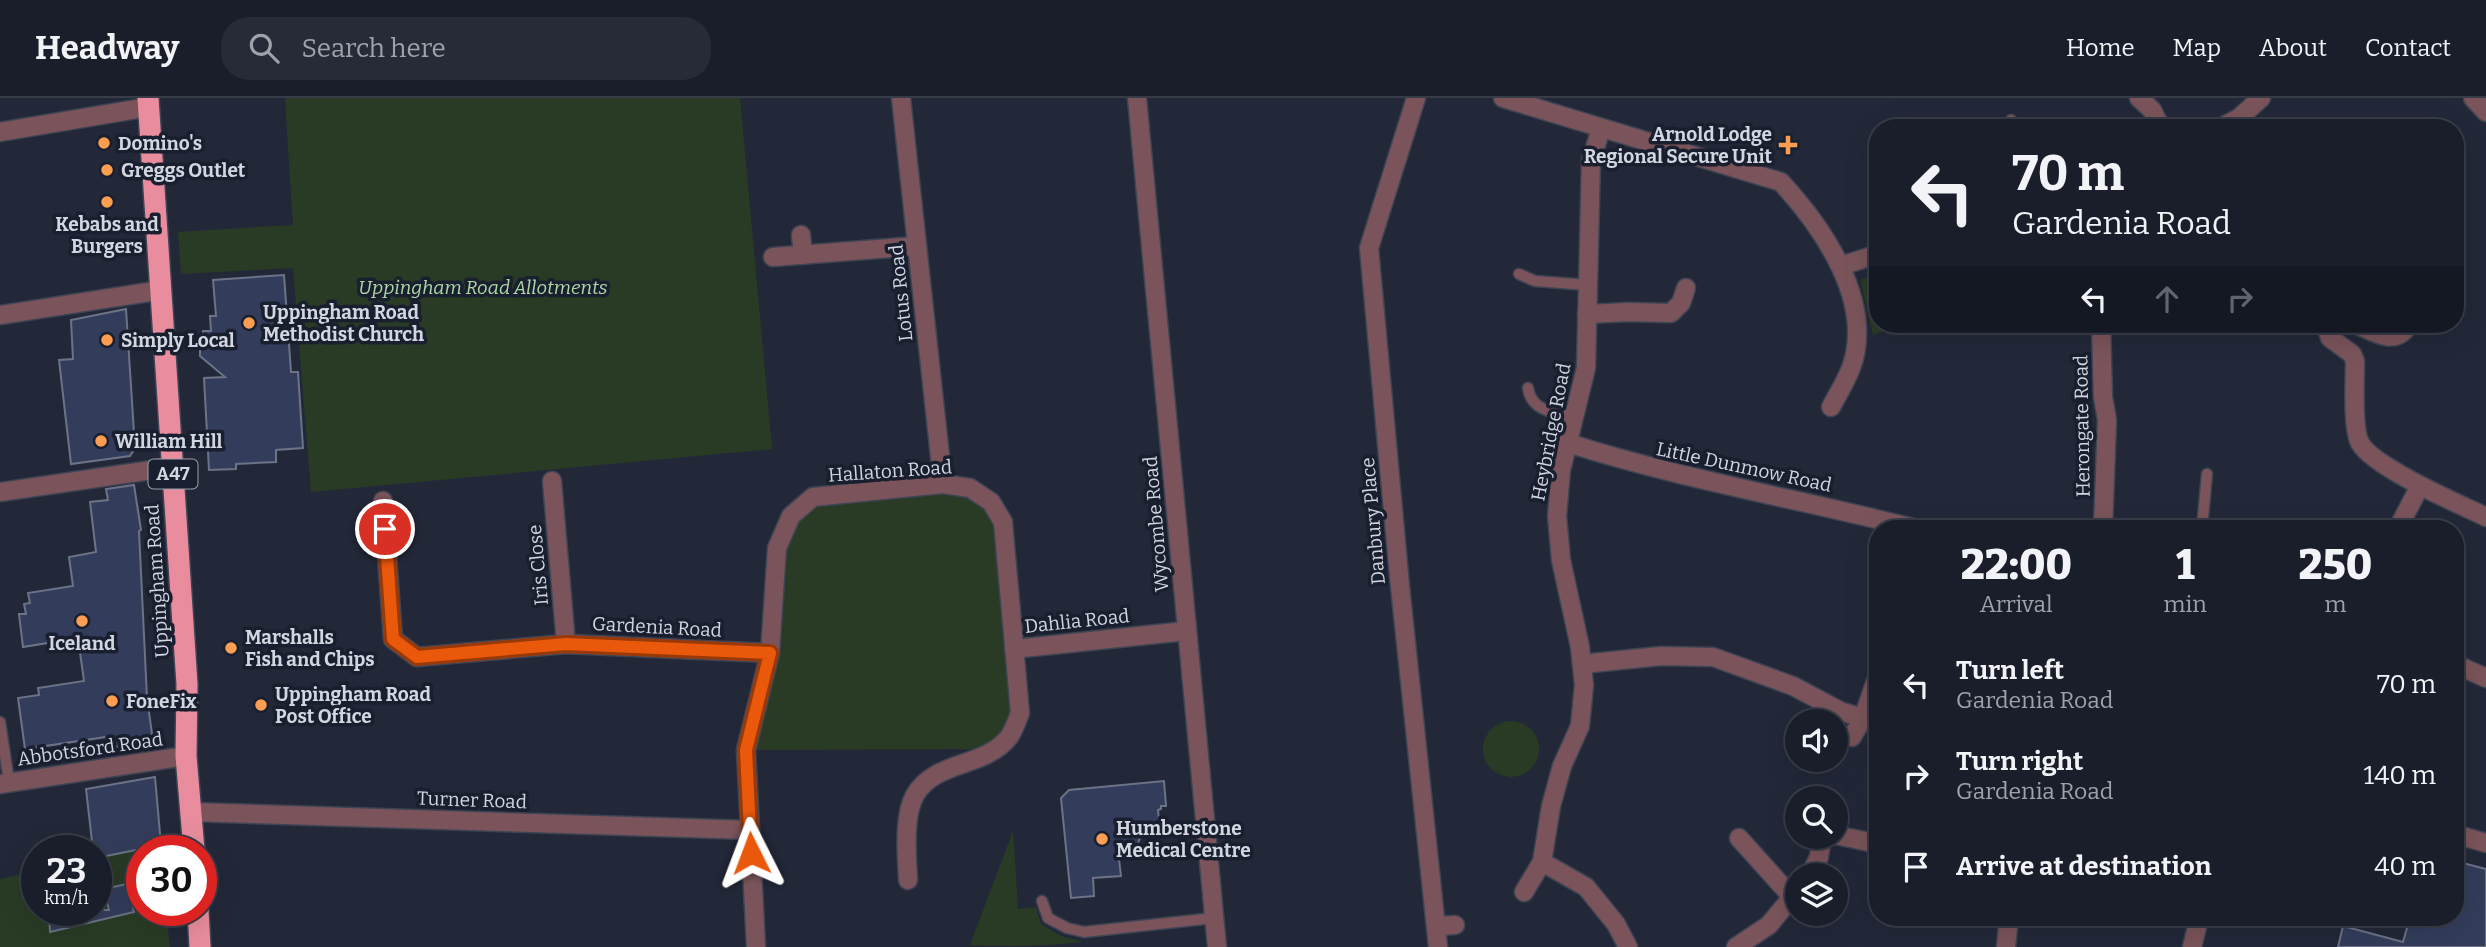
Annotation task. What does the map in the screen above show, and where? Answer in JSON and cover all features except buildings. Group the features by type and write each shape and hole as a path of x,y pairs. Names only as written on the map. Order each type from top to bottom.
{"highway":[{"name":"Uppingham Road","path":"149,103 187,684 186,756 193,835"},
{"path":"199,926 200,947"}],"street":[{"name":"Lotus Road","path":"901,98 943,484"},
{"name":"Wycombe Road","path":"1137,98 1217,947"},
{"name":"Danbury Place","path":"1416,98 1369,248 1399,586 1446,925 1438,947"},
{"path":"1503,98 1601,130 1781,182 1806,210 1841,266 1853,305 1857,332 1852,367 1831,407"},
{"path":"2139,98 2152,110 2156,119"},
{"path":"2237,119 2261,98"},
{"path":"2473,98 2486,112"},
{"path":"0,132 149,103"},
{"name":"Heybridge Road","path":"1524,892 1542,862 1551,806 1562,766 1580,726 1584,685 1582,664 1561,560 1557,516 1567,443 1586,368 1591,160 1601,130"},
{"path":"801,235 803,255"},
{"path":"773,257 916,246"},
{"path":"1841,266 1869,257"},
{"path":"1587,314 1671,313 1681,303 1686,288"},
{"path":"0,315 162,290"},
{"name":"Herongate Road","path":"2101,333 2103,397 2107,420 2103,520"},
{"path":"2328,333 2330,338 2352,354 2355,361 2356,429 2359,442 2368,452 2420,486 2486,517"},
{"path":"2377,333 2386,337 2397,337 2403,333"},
{"name":"Little Dunmow Road","path":"1567,443 1638,465 1880,520"},
{"path":"0,492 172,467"},
{"name":"Iris Close","path":"552,481 566,644"},
{"name":"Hallaton Road","path":"756,947 746,750 770,653 777,548 791,516 813,497 943,484 970,488 991,502 1003,522 1020,713 1008,738 984,756 929,777 914,797 907,831 908,880"},
{"path":"2402,520 2420,486"},
{"name":"Gardenia Road","path":"383,501 393,639 417,657 566,644 770,653"},
{"name":"Dahlia Road","path":"1014,649 1186,631"},
{"path":"1582,664 1661,656 1713,657 1793,686 1840,710 1863,718"},
{"path":"2464,668 2486,678"},
{"path":"1852,737 1869,701"},
{"name":"Abbotsford Road","path":"4,783 186,756"},
{"name":"Turner Road","path":"192,812 750,830"},
{"path":"2464,837 2486,843"},
{"path":"1739,838 1785,884"},
{"path":"1848,838 1869,842"},
{"path":"1542,862 1586,887 1616,924 1628,947"},
{"path":"1736,947 1769,925 1785,906"},
{"path":"2006,947 2008,926"},
{"path":"2192,947 2197,926"}],"lane":[{"path":"1519,274 1535,281 1588,285"},
{"path":"1528,388 1529,398 1536,405 1548,411 1574,416"},
{"path":"2203,520 2207,474"},
{"path":"0,722 4,783"},
{"path":"1042,901 1048,918 1067,928 1084,932 1214,918"}],"green space":[{"name":"Uppingham Road Allotments","path":"285,98 740,98 772,449 311,492 293,268 181,274 178,232 293,225"},
{"path":"1869,278 1869,318 1860,280"},
{"path":"942,490 975,498 987,508 997,524 1014,711 1004,733 981,749 753,750 783,549 796,518 815,503"},
{"path":"1511,721 1526,726 1534,734 1539,749 1534,764 1526,772 1511,777 1496,772 1488,764 1483,749 1488,734 1496,726"},
{"path":"1013,831 1018,909 1036,907 1041,924 1061,936 1083,942 1027,946 970,945"},
{"path":"126,852 126,926 168,926 170,947 0,947 0,879 21,874 21,926 112,926 112,855"}],"place":[{"name":"Domino's","path":"104,143"},
{"name":"Arnold Lodge Regional Secure Unit","path":"1788,145"},
{"name":"Greggs Outlet","path":"107,170"},
{"name":"Kebabs and Burgers","path":"107,202"},
{"name":"Uppingham Road Methodist Church","path":"249,323"},
{"name":"Simply Local","path":"107,340"},
{"name":"William Hill","path":"101,441"},
{"name":"Iceland","path":"82,621"},
{"name":"Marshalls Fish and Chips","path":"231,648"},
{"name":"FoneFix","path":"112,701"},
{"name":"Uppingham Road Post Office","path":"261,705"},
{"name":"Humberstone Medical Centre","path":"1102,839"}],"route":[{"path":"385,529 393,639 417,657 566,644 770,653 746,750 751,853"}]}
